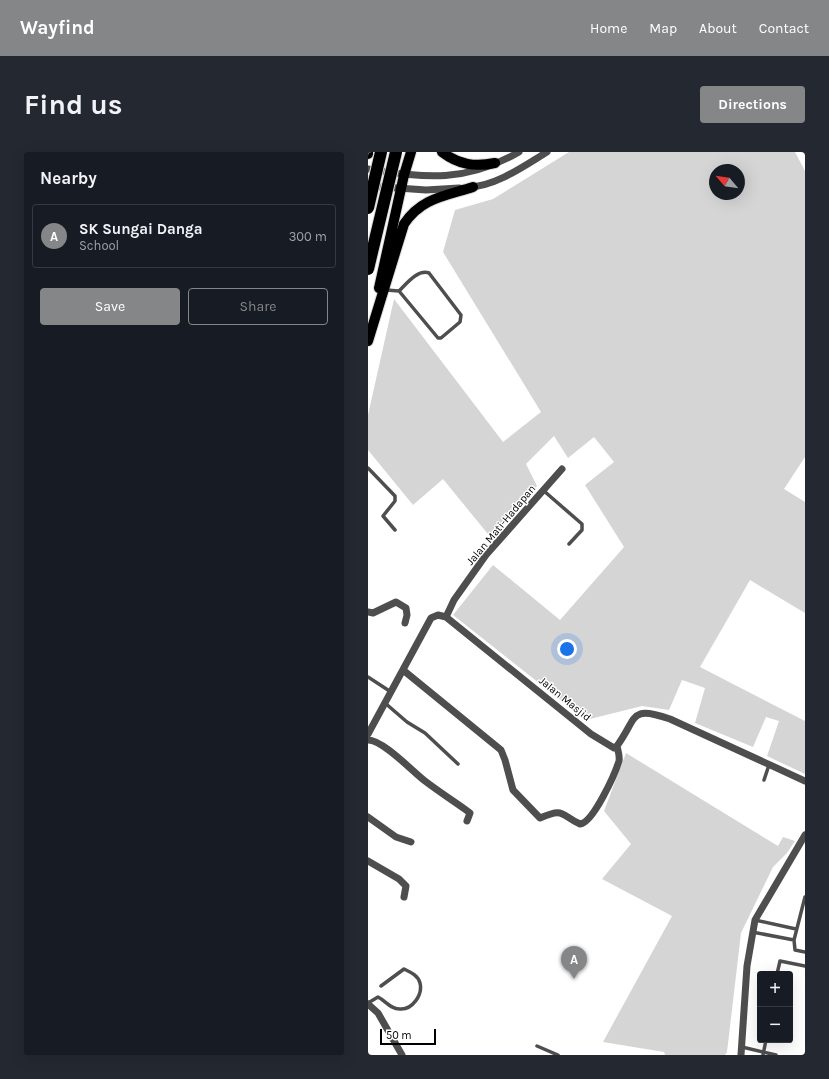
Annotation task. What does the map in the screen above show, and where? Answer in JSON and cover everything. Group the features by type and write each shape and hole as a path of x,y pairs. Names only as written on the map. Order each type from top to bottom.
{"highway":[{"path":"368,210 382,152"},
{"path":"368,269 396,152"}],"main road":[{"path":"385,152 396,156 405,155 409,152"},
{"path":"368,341 409,152"},
{"path":"442,152 455,161 465,164 481,166 495,163"},
{"path":"368,341 386,290 404,224 412,212 426,202 473,187"},
{"path":"368,210 384,213 390,219 392,227"}],"street":[{"path":"368,169 404,175 434,176 465,174 519,152"},
{"path":"368,186 426,190 473,187 508,174 546,152"},
{"name":"Jalan Mati-Hadapan","path":"446,617 454,600 486,555 562,469"},
{"path":"368,612 373,613 396,602 406,608 407,615 405,623"},
{"path":"368,734 431,618 438,615 446,617"},
{"name":"Jalan Masjid","path":"446,617 591,734 614,748 617,746"},
{"path":"403,670 501,750 513,790 540,818 554,812 562,813 580,824 587,820 609,785 619,760 617,746 634,718 638,714 648,712 670,719 805,781"},
{"path":"368,740 372,740 386,749 425,781 470,813 467,821"},
{"path":"368,817 396,837 411,842"},
{"path":"741,1051 747,966 755,920 805,835"},
{"path":"368,861 398,879 406,886 404,897"},
{"path":"368,1004 378,1013 402,1055"}],"lane":[{"path":"386,290 399,291 438,338 441,338 460,322 462,315 429,273 424,271 419,273 399,291"},
{"path":"368,468 395,496 395,501 383,516 395,530"},
{"path":"544,491 582,524 582,530 569,544"},
{"path":"368,677 391,692"},
{"path":"385,703 407,722 425,733 458,764"},
{"path":"764,780 769,765"},
{"path":"805,897 794,940 795,950 805,952"},
{"path":"755,920 796,929"},
{"path":"752,932 794,940"},
{"path":"778,971 780,961 805,966"},
{"path":"368,1004 378,997 391,1007 400,1009 410,1007 420,996 420,983 414,974 404,969 381,986"},
{"path":"763,1054 765,1043"},
{"path":"537,1046 558,1055"},
{"path":"741,1051 776,1055"}],"shaded area":[{"path":"569,152 795,152 805,171 805,457 784,489 805,502 805,613 750,580 700,667 805,721 805,774 767,756 779,721 766,717 753,747 695,723 705,688 682,680 669,710 642,706 586,720 453,615 493,565 560,620 624,547 585,485 614,462 594,437 568,458 554,436 526,464 537,486 492,539 443,479 413,505 368,450 368,415 394,299 503,442 541,412 443,252 455,210 493,199"},
{"path":"626,753 778,846 783,837 795,841 787,853 773,867 741,933 727,1052 725,1055 665,1055 664,1052 603,1042 672,916 602,879 631,844 604,811"}],"place":[{"name":"SK Sungai Danga","path":"574,979"}]}
